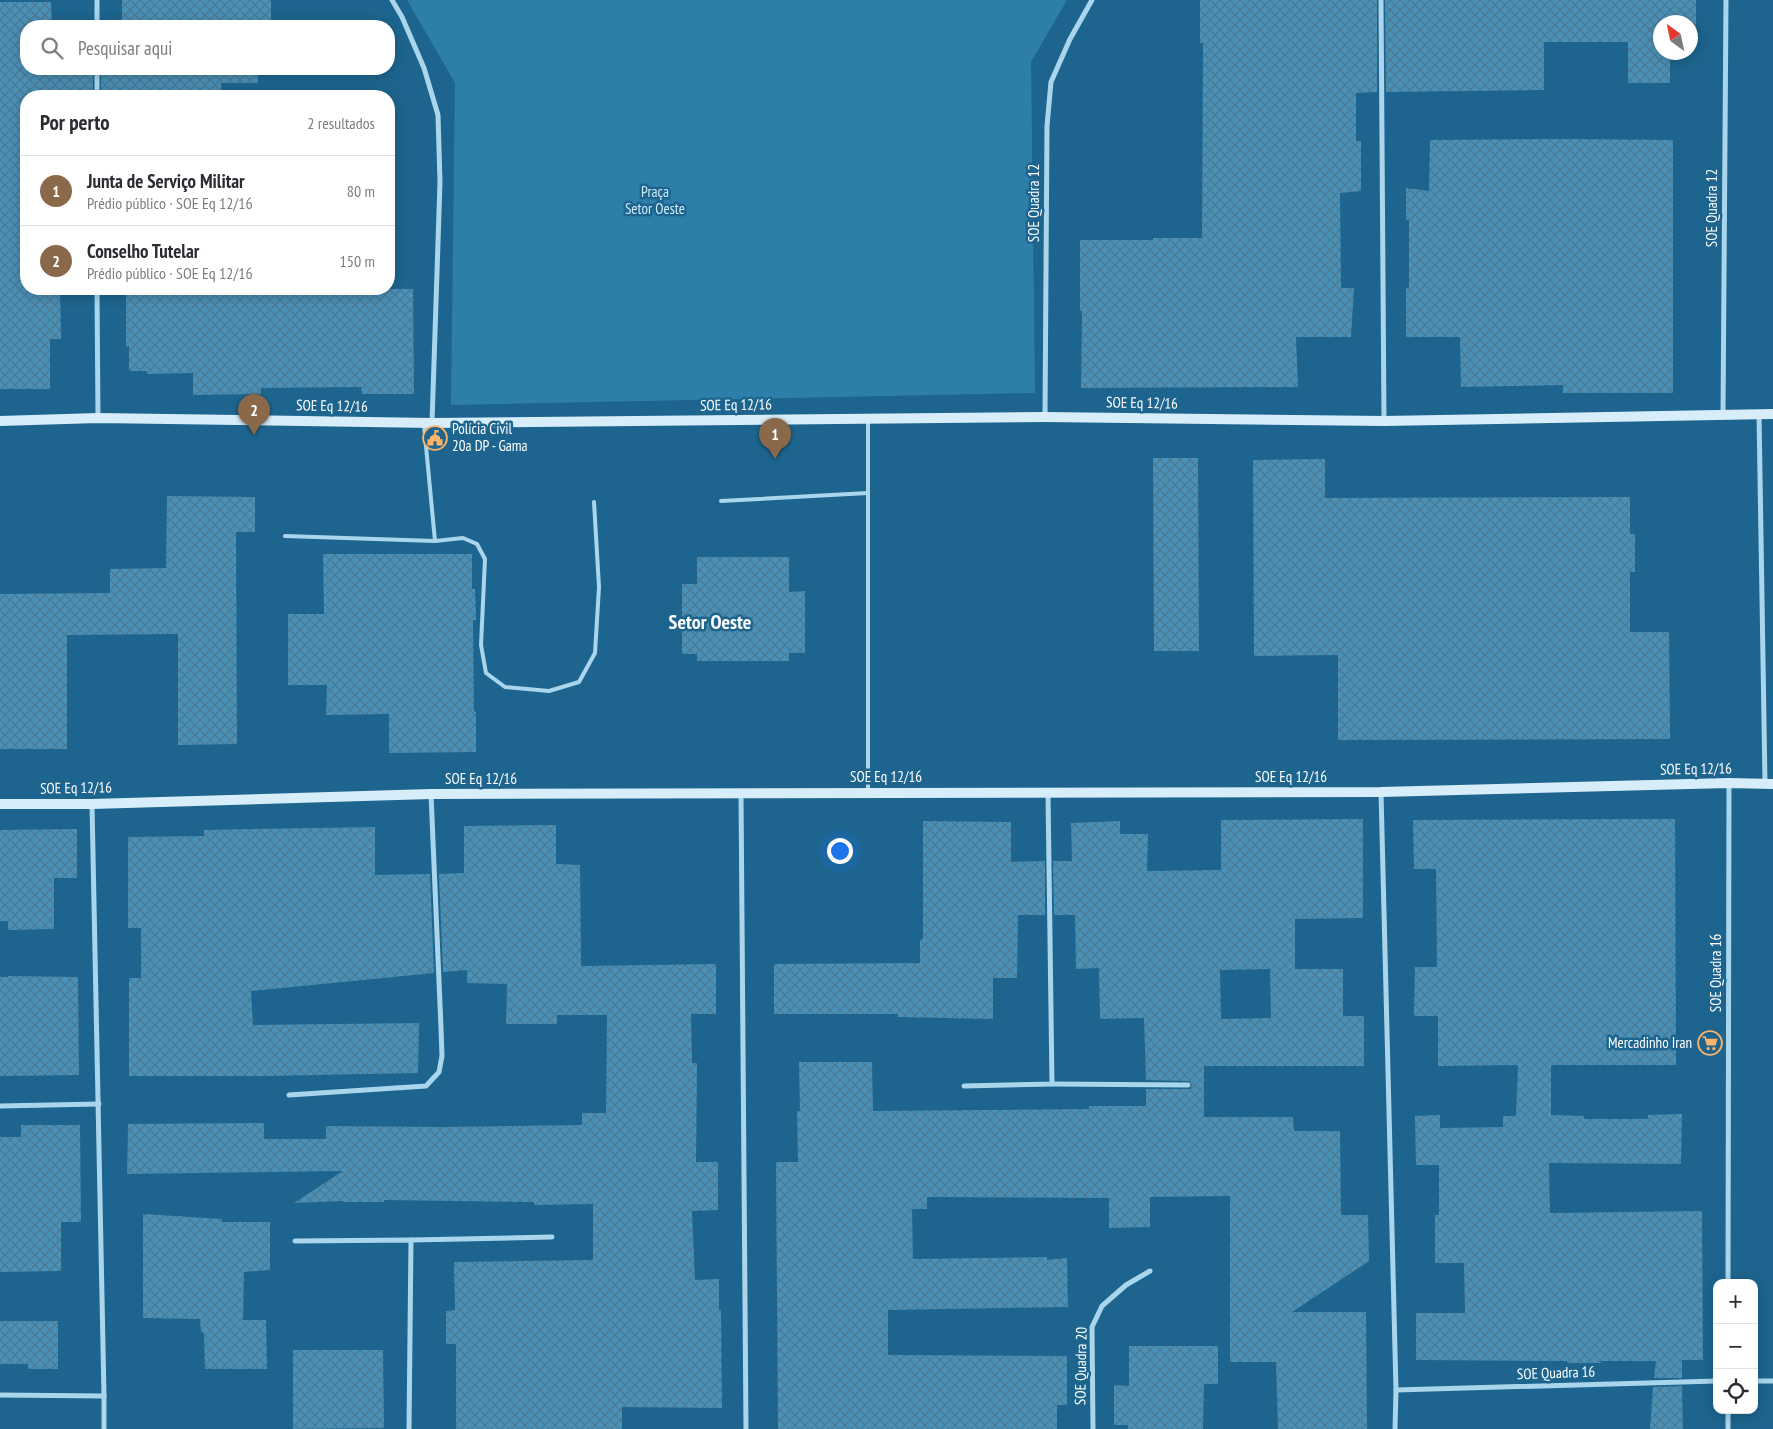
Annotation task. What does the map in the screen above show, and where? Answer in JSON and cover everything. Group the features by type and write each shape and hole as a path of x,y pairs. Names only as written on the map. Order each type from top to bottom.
{"street":[{"path":"97,0 97,20"},
{"path":"392,0 402,17 424,68 438,115 440,182 428,423"},
{"name":"SOE Quadra 12","path":"1046,417 1048,126 1051,82 1070,39 1092,0"},
{"path":"1381,0 1384,421"},
{"name":"SOE Quadra 12","path":"1723,416 1726,0"},
{"path":"97,75 97,90"},
{"path":"98,295 98,418"},
{"path":"1758,414 1769,784"},
{"name":"SOE Eq 12/16","path":"0,421 98,418 428,423 1046,417 1384,421 1773,414"},
{"name":"SOE Eq 12/16","path":"0,804 92,804 431,794 1381,792 1730,783 1769,784"},
{"name":"SOE Quadra 16","path":"1728,1279 1730,783"},
{"path":"1048,792 1052,1084"},
{"path":"1381,792 1396,1390 1395,1429"},
{"path":"741,793 746,1429"},
{"path":"289,1094 426,1086 439,1072 442,1056 431,794"},
{"path":"92,804 104,1429"},
{"path":"964,1086 1052,1084 1188,1085"},
{"path":"0,1106 99,1104"},
{"path":"295,1241 552,1237"},
{"path":"409,1429 411,1240"},
{"name":"SOE Quadra 20","path":"1093,1429 1092,1327 1102,1306 1126,1285 1150,1271"},
{"name":"SOE Quadra 16","path":"1396,1390 1713,1381"},
{"path":"1758,1381 1773,1381"},
{"path":"0,1396 104,1396"},
{"path":"1728,1414 1728,1429"}],"lane":[{"path":"868,419 868,792"},
{"path":"428,423 435,541"},
{"path":"721,501 868,493"},
{"path":"285,536 435,541 463,538 477,544 485,558 481,646 486,673 505,687 550,691 579,682 595,653 598,587 594,502"}],"green space":[{"name":"Praça Setor Oeste","path":"407,0 1067,0 1031,62 1035,393 451,405 455,83"}],"building":[{"path":"122,0 271,0 271,20 122,20"},
{"path":"1200,0 1377,0 1377,92 1356,93 1356,141 1361,141 1361,191 1340,193 1341,288 1354,288 1351,337 1296,337 1298,387 1081,388 1082,311 1080,311 1080,240 1202,238 1203,43 1200,43"},
{"path":"1385,0 1696,0 1696,15 1653,15 1653,60 1670,60 1670,83 1628,83 1628,42 1544,42 1544,90 1386,92"},
{"path":"0,2 51,2 52,20 20,20 20,75 93,75 93,90 20,90 20,295 60,295 61,339 50,339 50,389 0,389"},
{"path":"101,75 258,75 258,83 221,83 222,90 101,90"},
{"path":"1430,140 1673,140 1673,393 1563,393 1563,385 1461,387 1460,337 1406,337 1406,288 1409,288 1409,220 1406,220 1406,188 1429,191"},
{"path":"395,289 413,289 414,394 362,394 361,387 261,388 261,394 193,395 193,373 147,374 147,371 129,371 129,346 126,347 126,295 395,295"},
{"path":"1153,458 1198,458 1199,651 1154,651"},
{"path":"1325,459 1325,498 1630,497 1630,534 1635,534 1635,572 1630,572 1630,632 1669,632 1670,739 1338,740 1338,655 1254,656 1253,460"},
{"path":"167,496 255,497 255,532 236,532 237,744 178,745 178,634 67,635 67,749 0,749 0,594 110,593 110,569 166,568"},
{"path":"323,554 472,554 472,589 475,589 476,620 473,620 476,752 389,753 389,714 326,715 327,685 288,685 288,614 324,614"},
{"path":"697,557 789,557 789,592 805,591 805,653 789,653 789,661 697,661 697,654 682,654 682,584 697,584"},
{"path":"1363,819 1363,918 1295,919 1295,969 1343,969 1343,1016 1364,1016 1364,1066 1204,1066 1204,1117 1293,1117 1294,1131 1340,1131 1341,1215 1368,1215 1369,1261 1292,1312 1366,1312 1367,1429 1278,1429 1276,1362 1230,1362 1230,1196 1150,1197 1150,1227 1109,1228 1109,1198 927,1197 927,1209 912,1209 913,1259 1047,1257 1047,1260 1067,1258 1068,1307 888,1310 888,1355 1067,1356 1067,1405 1057,1405 1057,1429 778,1429 776,1162 798,1162 797,1111 800,1111 799,1062 872,1062 873,1111 1089,1109 1089,1106 1146,1106 1146,1089 1190,1089 1192,1085 1189,1081 1146,1080 1144,1018 1100,1019 1099,968 1076,969 1075,915 1054,915 1053,861 1072,861 1071,823 1120,821 1120,834 1148,834 1147,871 1221,870 1221,820","holes":["1270,969 1271,1018 1221,1019 1220,970"]},
{"path":"1675,819 1676,1065 1551,1065 1551,1115 1584,1116 1584,1119 1648,1119 1648,1115 1682,1114 1681,1164 1549,1163 1550,1213 1702,1211 1703,1360 1682,1360 1682,1378 1654,1378 1656,1361 1568,1363 1567,1361 1416,1360 1416,1313 1465,1313 1464,1263 1435,1263 1435,1215 1439,1215 1439,1165 1416,1165 1415,1116 1440,1115 1440,1128 1503,1127 1503,1116 1516,1116 1518,1065 1438,1066 1438,1016 1414,1016 1415,967 1437,967 1436,869 1414,869 1413,820"},
{"path":"923,821 1011,822 1011,862 1045,861 1045,915 1018,915 1017,978 993,978 993,1019 898,1017 898,1014 774,1014 774,964 920,963 920,940 923,939"},
{"path":"556,825 556,864 580,865 581,966 716,964 716,1014 691,1014 692,1063 697,1063 696,1162 718,1162 718,1210 692,1211 695,1280 719,1279 722,1408 622,1407 622,1429 456,1429 456,1344 446,1344 446,1311 455,1310 454,1262 593,1260 593,1204 534,1205 534,1202 384,1200 384,1202 294,1203 343,1171 127,1174 128,1124 264,1123 264,1139 326,1139 326,1126 582,1125 582,1113 606,1113 607,1015 557,1015 557,1024 506,1024 507,984 467,983 467,970 443,972 439,874 464,873 464,826"},
{"path":"375,827 375,875 430,874 434,973 251,991 253,1025 419,1023 418,1073 129,1076 129,978 141,978 141,928 128,928 128,837 204,836 204,830"},
{"path":"77,829 77,878 54,878 54,929 8,930 8,921 0,921 0,830"},
{"path":"0,977 78,977 79,1075 0,1076"},
{"path":"21,1125 80,1125 81,1222 61,1222 61,1271 0,1272 0,1137 21,1137"},
{"path":"143,1214 222,1219 222,1222 270,1222 270,1270 244,1272 243,1320 266,1320 267,1369 205,1369 204,1333 201,1332 200,1319 143,1318"},
{"path":"0,1321 58,1321 58,1369 28,1369 28,1364 0,1364"},
{"path":"1129,1346 1218,1346 1218,1384 1204,1384 1203,1429 1128,1429 1128,1425 1114,1425 1114,1385 1129,1386"},
{"path":"293,1350 383,1350 384,1428 293,1429"},
{"path":"1682,1386 1683,1429 1650,1429 1653,1387"}],"place":[{"name":"Conselho Tutelar","path":"254,435"},
{"name":"Polícia Civil 20a DP - Gama","path":"435,438"},
{"name":"Junta de Serviço Militar","path":"775,459"},
{"name":"Mercadinho Iran","path":"1710,1043"}],"district":[{"name":"Setor Oeste","path":"710,622"}]}
